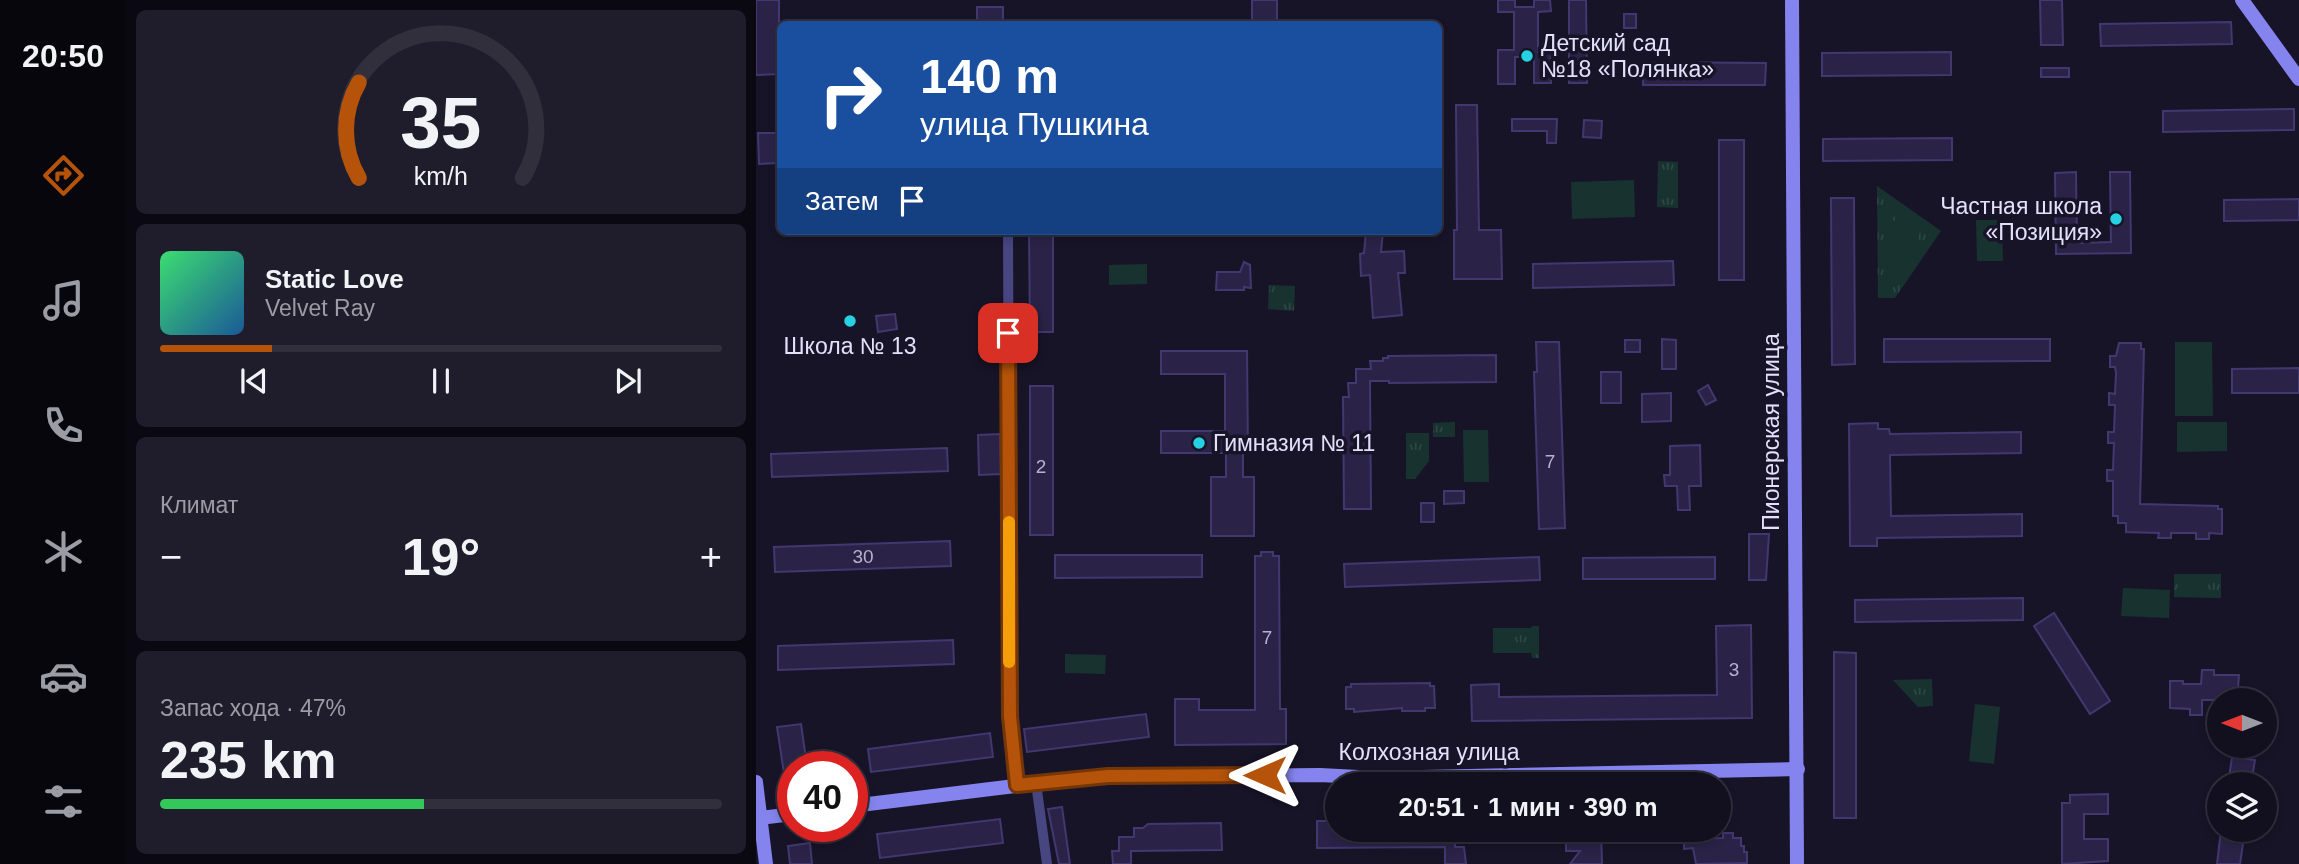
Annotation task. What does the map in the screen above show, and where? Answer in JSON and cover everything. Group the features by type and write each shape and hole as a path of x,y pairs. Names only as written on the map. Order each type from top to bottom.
{"street":[{"name":"Пионерская улица","path":"1792,0 1797,864"},
{"path":"2242,0 2299,79"},
{"path":"1008,235 1010,716 1017,785"},
{"name":"Колхозная улица","path":"868,804 1108,776 1320,775 1369,778 1798,769"},
{"path":"756,782 766,864"},
{"path":"1036,783 1047,864"},
{"path":"760,818 777,816"}],"green space":[{"path":"1658,161 1678,162 1678,208 1657,207"},
{"path":"1634,180 1635,217 1572,219 1571,182"},
{"path":"1877,186 1941,231 1895,298 1878,298"},
{"path":"1897,214 1923,223 1906,274 1879,265"},
{"path":"1976,220 2002,220 2003,261 1977,261"},
{"path":"1147,264 1147,284 1109,285 1109,265"},
{"path":"1269,285 1295,286 1294,311 1268,309"},
{"path":"2175,342 2212,342 2213,416 2175,416"},
{"path":"1455,422 1455,437 1433,437 1433,423"},
{"path":"2177,422 2227,422 2227,451 2177,452"},
{"path":"1463,430 1488,430 1489,482 1464,482"},
{"path":"1406,433 1429,433 1429,461 1415,479 1406,479"},
{"path":"2174,574 2221,574 2221,598 2174,597"},
{"path":"2123,588 2170,590 2169,618 2121,616"},
{"path":"1539,626 1539,658 1532,658 1531,653 1493,653 1493,628"},
{"path":"1065,654 1106,655 1105,674 1065,673"},
{"path":"1932,679 1933,706 1918,707 1893,680"},
{"path":"1975,704 2000,707 1994,764 1969,761"}],"building":[{"path":"756,0 779,0 777,74 756,75"},
{"path":"1252,0 1277,0 1277,21 1252,21"},
{"path":"1498,0 1515,0 1515,7 1534,7 1534,0 1550,0 1551,11 1538,12 1538,52 1551,52 1551,83 1534,83 1534,57 1515,57 1515,84 1498,84 1498,50 1514,50 1514,12 1498,12"},
{"path":"1569,0 1586,0 1587,83 1569,83"},
{"path":"2040,0 2062,0 2063,45 2041,45"},
{"path":"977,7 1003,7 1003,21 977,21"},
{"path":"1624,14 1636,14 1636,28 1624,28"},
{"path":"2231,22 2232,44 2101,46 2100,24"},
{"path":"1951,52 1951,75 1822,76 1822,53"},
{"path":"1643,62 1766,63 1765,85 1643,85"},
{"path":"2041,68 2069,68 2069,77 2041,77"},
{"path":"1456,105 1477,105 1479,230 1501,230 1502,279 1454,279 1454,230 1457,230"},
{"path":"2294,109 2294,130 2163,132 2163,111"},
{"path":"1512,119 1557,119 1556,143 1547,143 1547,131 1512,131"},
{"path":"1584,120 1602,121 1601,138 1583,137"},
{"path":"758,133 777,133 777,163 759,164"},
{"path":"1952,138 1952,160 1823,161 1823,139"},
{"path":"1719,140 1744,140 1744,280 1719,280"},
{"path":"2076,172 2077,243 2111,242 2110,172 2130,172 2131,253 2056,254 2055,173"},
{"path":"1831,198 1854,198 1855,364 1832,365"},
{"path":"2299,199 2299,220 2224,221 2224,200"},
{"path":"1029,235 1053,235 1053,332 1030,332"},
{"path":"1366,235 1383,235 1381,252 1404,251 1405,273 1398,273 1402,315 1373,318 1370,275 1361,276 1360,254 1364,253"},
{"path":"1673,261 1674,285 1533,288 1533,264"},
{"path":"1244,262 1250,265 1251,288 1216,290 1217,272 1240,272"},
{"path":"895,314 897,329 878,332 876,316"},
{"path":"1662,339 1676,340 1676,369 1662,369"},
{"path":"1884,339 2050,339 2050,361 1884,362"},
{"path":"1625,340 1640,340 1640,352 1625,352"},
{"path":"1536,342 1559,342 1565,528 1539,529 1534,372 1537,372"},
{"path":"2119,343 2141,343 2141,349 2144,349 2140,504 2218,506 2218,509 2222,509 2222,534 2209,533 2209,539 2196,539 2196,533 2171,533 2171,538 2158,538 2159,533 2126,532 2126,523 2118,523 2118,516 2113,516 2113,481 2107,481 2107,470 2113,470 2114,443 2108,443 2108,432 2114,432 2115,405 2109,405 2109,393 2115,394 2116,373 2115,367 2110,367 2110,356 2116,356"},
{"path":"1161,351 1247,351 1248,453 1243,453 1243,477 1254,477 1254,536 1211,536 1211,477 1226,477 1226,453 1161,453 1161,431 1225,431 1225,374 1161,374"},
{"path":"1496,355 1496,382 1370,381 1371,509 1344,509 1343,397 1349,397 1348,383 1356,383 1356,369 1371,369 1370,361 1383,361 1383,358 1388,356"},
{"path":"2299,368 2299,393 2232,393 2232,369"},
{"path":"1601,372 1621,372 1621,403 1601,403"},
{"path":"1708,385 1716,400 1706,405 1698,391"},
{"path":"1030,386 1053,386 1053,535 1030,535"},
{"path":"1671,393 1671,421 1642,422 1642,394"},
{"path":"1878,423 1878,429 1889,429 1890,434 2021,432 2021,453 1890,455 1891,516 2022,514 2022,536 1877,538 1877,546 1850,546 1849,424"},
{"path":"1000,434 1001,474 979,475 978,435"},
{"path":"1700,445 1701,486 1689,486 1690,510 1678,510 1677,486 1665,486 1664,475 1670,475 1670,446"},
{"path":"947,448 948,471 772,477 771,454"},
{"path":"1444,491 1464,491 1464,503 1444,504"},
{"path":"1421,503 1434,503 1434,522 1421,522"},
{"path":"1749,534 1769,534 1766,580 1749,580"},
{"path":"950,541 951,566 775,572 774,547"},
{"path":"1261,552 1273,552 1273,556 1279,556 1280,709 1286,709 1286,744 1175,745 1175,699 1199,699 1199,710 1255,710 1255,556 1261,556"},
{"path":"1055,555 1202,555 1202,577 1055,578"},
{"path":"1539,557 1540,580 1345,587 1344,564"},
{"path":"1715,557 1715,579 1583,579 1583,558"},
{"path":"2023,598 2023,620 1855,622 1855,600"},
{"path":"2054,613 2110,701 2090,714 2034,626"},
{"path":"1751,625 1752,718 1472,721 1471,685 1499,684 1499,697 1717,695 1716,626"},
{"path":"953,640 954,664 778,670 778,646"},
{"path":"1834,652 1856,653 1856,818 1834,818"},
{"path":"2202,670 2214,670 2214,675 2239,675 2238,688 2207,688 2207,700 2202,700 2202,715 2190,715 2190,709 2170,708 2170,681 2201,684"},
{"path":"1430,683 1430,686 1434,686 1435,708 1425,708 1425,711 1402,711 1402,708 1354,712 1354,709 1346,709 1346,687 1351,687 1351,684"},
{"path":"1146,714 1149,737 1027,752 1024,729"},
{"path":"801,724 805,751 781,751 777,727"},
{"path":"990,733 993,757 871,772 868,749"},
{"path":"2232,758 2255,760 2253,772 2230,772"},
{"path":"2108,794 2108,814 2084,814 2084,839 2108,839 2108,861 2062,864 2062,803 2070,803 2070,795"},
{"path":"1062,807 1070,864 1059,864 1048,809"},
{"path":"1000,819 1003,843 880,858 877,834"},
{"path":"1317,821 1325,821 1325,842 1455,842 1455,847 1464,847 1466,864 1445,864 1445,847 1317,848"},
{"path":"1221,823 1222,850 1131,851 1131,864 1113,864 1112,851 1119,851 1119,837 1134,837 1134,828 1143,828 1148,824"},
{"path":"1733,833 1733,838 1741,838 1741,846 1744,846 1744,852 1747,852 1747,863 1696,864 1693,848 1684,849 1684,842 1731,842"},
{"path":"1566,842 1601,842 1602,864 1570,864 1580,851 1566,851"},
{"path":"2220,842 2243,842 2240,864 2217,864"},
{"path":"810,843 812,864 790,864 788,846"}],"slow traffic":[{"path":"1009,522 1009,662"}],"place":[{"name":"Детский сад №18 «Полянка»","path":"1527,56"},
{"name":"Частная школа «Позиция»","path":"2116,219"},
{"name":"Школа № 13","path":"850,321"},
{"name":"Гимназия № 11","path":"1199,443"}],"route":[{"path":"1008,333 1010,716 1017,785 1108,776 1265,775"}]}
